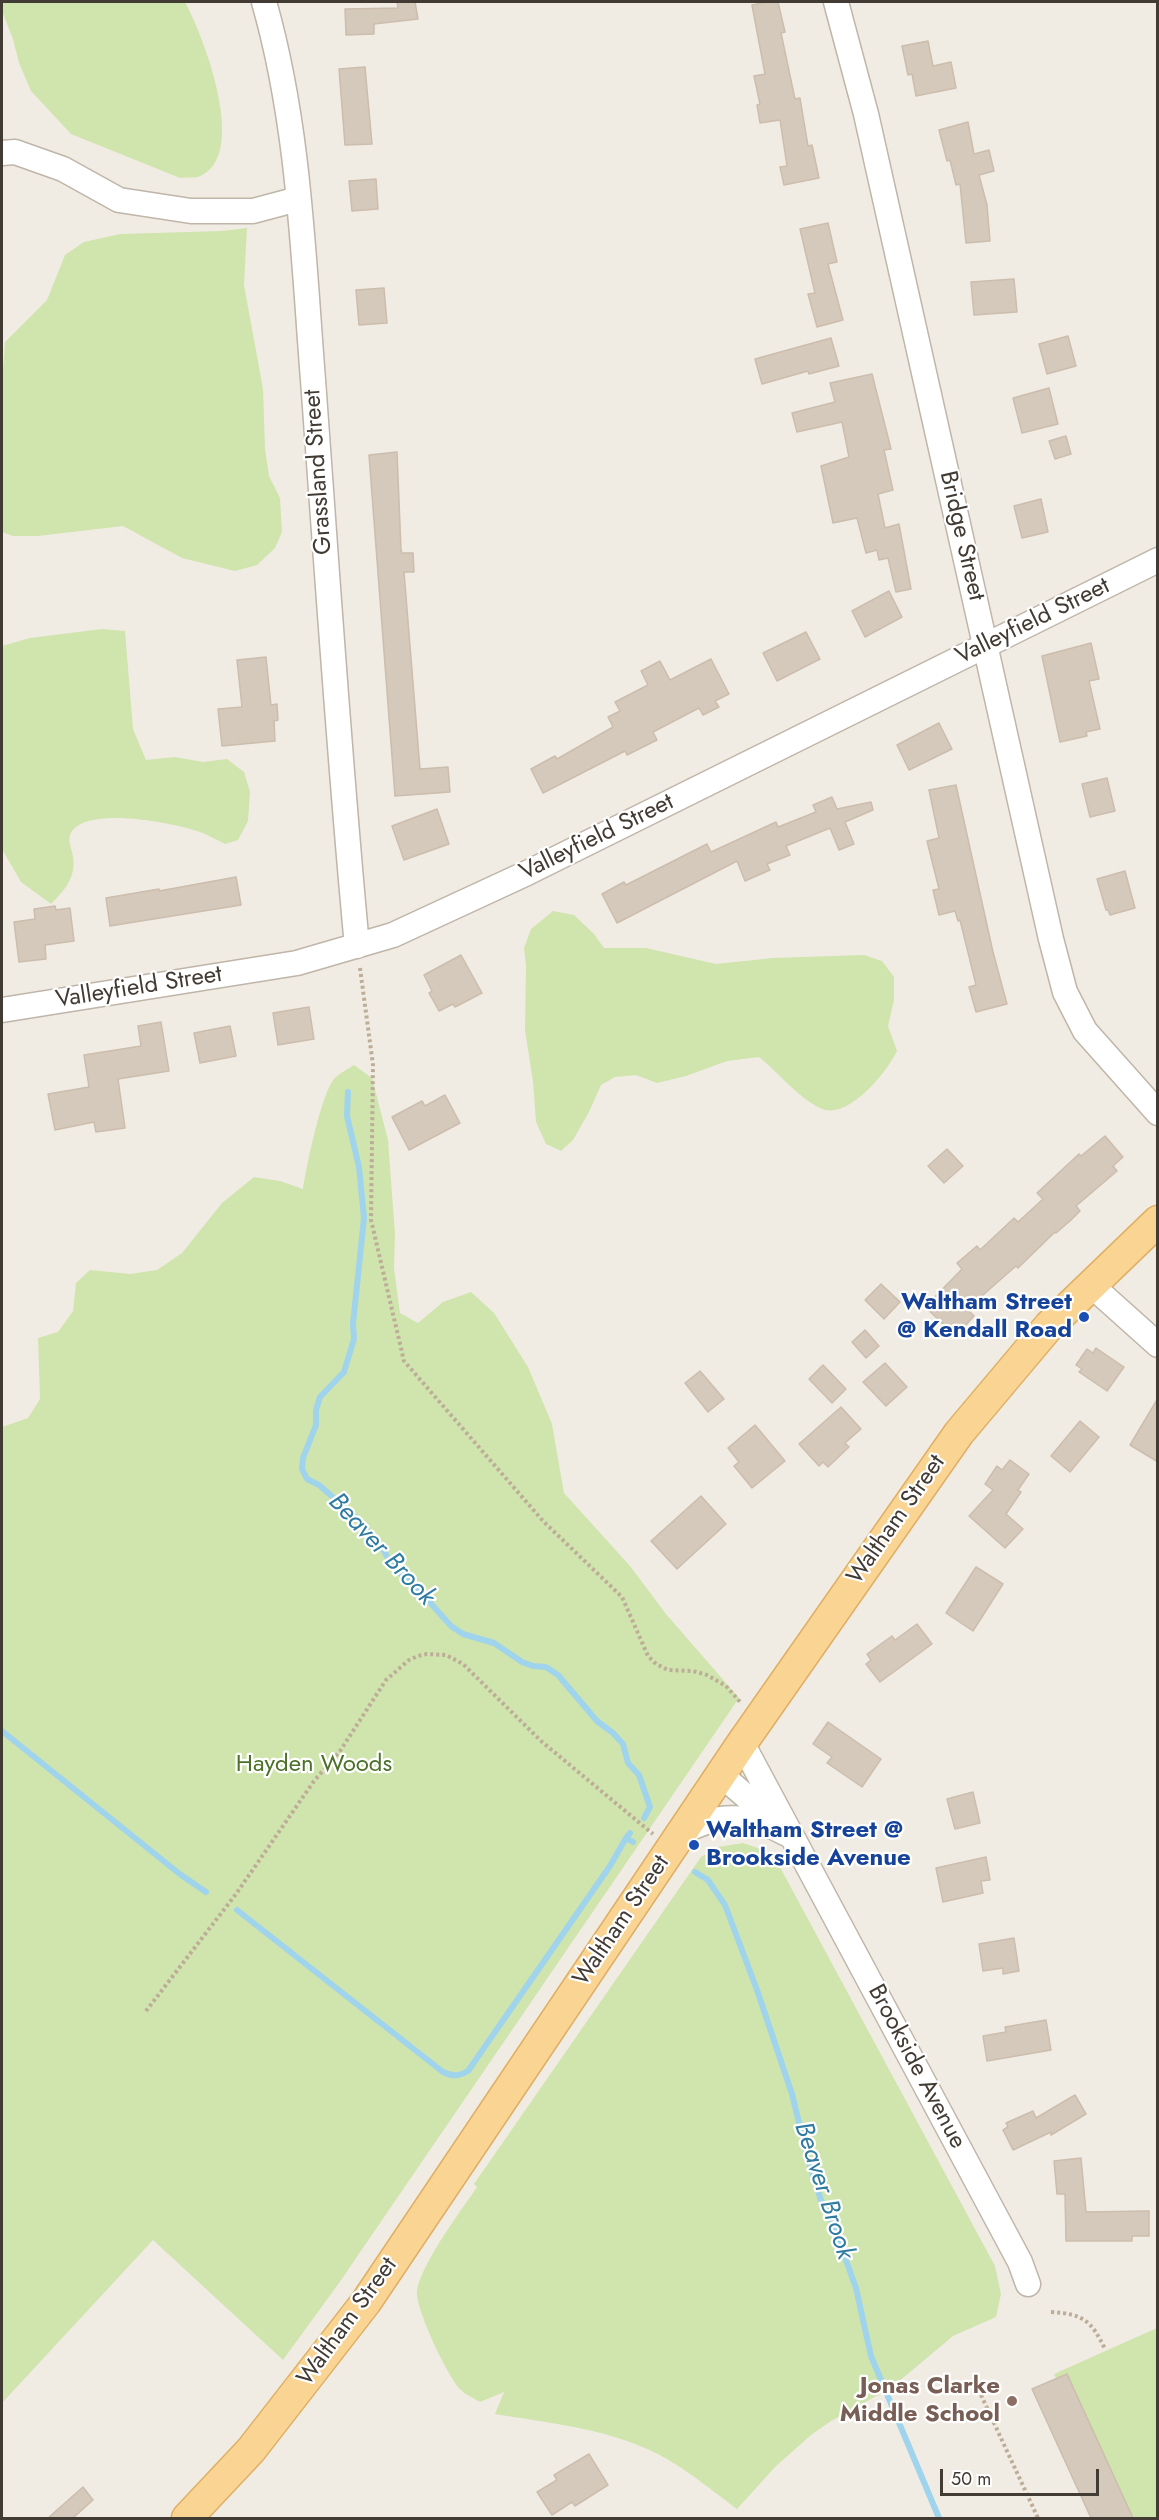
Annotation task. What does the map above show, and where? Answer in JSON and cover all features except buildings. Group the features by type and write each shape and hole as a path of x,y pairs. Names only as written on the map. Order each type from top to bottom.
{"main road":[{"name":"Waltham Street","path":"187,2518 251,2450 366,2302 720,1774 851,1584 977,1409 1049,1326 1158,1221"}],"street":[{"name":"Grassland Street","path":"264,2 274,36 293,140 339,753 357,946"},
{"name":"Bridge Street","path":"836,2 866,114 1051,939 1065,992 1085,1031 1158,1113"},
{"path":"2,153 15,152 63,169 119,200 191,210 253,211 298,199"},
{"name":"Valleyfield Street","path":"2,1010 297,963 393,935 527,873 985,643 1109,586 1158,560"},
{"path":"1091,1285 1158,1346"},
{"name":"Brookside Avenue","path":"742,1743 1020,2262 1028,2284"},
{"name":"Brookside Avenue","path":"720,1774 794,1842"},
{"path":"675,1842 706,1821 736,1818 764,1822 794,1842"}],"path":[{"path":"357,946 373,1065 371,1220 404,1362 543,1521 622,1597 648,1656 656,1664 668,1670 701,1672 707,1675 726,1686 740,1703"},
{"path":"146,2011 236,1894 314,1780 340,1751 386,1680 409,1660 418,1656 446,1655 462,1664 541,1741 635,1818 675,1842"},
{"path":"1051,2312 1081,2316 1094,2329 1105,2349"},
{"path":"981,2395 1038,2518"}],"green space":[{"path":"2,2 185,2 202,41 218,95 222,122 221,146 213,165 198,177 180,178 71,134 31,91 2,11"},
{"path":"247,228 244,285 263,389 265,449 269,476 280,498 282,532 275,548 257,565 235,571 182,558 123,526 38,536 13,536 2,532 2,384 5,342 47,300 65,255 84,242 120,234 222,231"},
{"path":"102,629 125,631 133,729 146,760 175,757 203,762 227,759 244,772 250,792 248,821 238,840 225,844 200,832 171,824 130,818 92,820 78,826 69,837 73,860 72,875 66,887 51,904 21,882 2,849 2,646 30,638"},
{"path":"553,911 574,915 594,934 604,948 646,948 716,964 773,958 864,955 882,961 894,977 894,1000 888,1026 897,1051 885,1071 865,1093 842,1108 831,1110 811,1103 759,1057 727,1061 686,1076 657,1083 636,1075 615,1077 601,1085 573,1140 561,1151 546,1144 536,1122 525,1030 524,948 531,929"},
{"name":"Hayden Woods","path":"354,1065 372,1078 388,1140 395,1234 394,1268 400,1313 418,1323 443,1302 471,1292 494,1313 528,1367 552,1424 564,1493 630,1566 666,1614 739,1698 339,2283 283,2360 153,2240 2,2403 2,1427 28,1418 40,1399 38,1338 58,1332 73,1311 76,1283 90,1270 130,1274 157,1270 182,1253 222,1203 254,1177 280,1181 303,1189 315,1130 330,1085 335,1078"},
{"path":"743,1843 764,1850 781,1869 995,2266 1001,2294 996,2317 953,2336 891,2388 831,2421 811,2435 776,2466 737,2509 678,2466 623,2439 587,2430 495,2414 504,2392 480,2402 461,2390 455,2383 433,2341 421,2311 417,2290 434,2251 477,2187 474,2184 701,1857 718,1847"},
{"path":"1157,2328 1157,2518 1110,2518 1116,2513 1054,2374"}],"waterway":[{"name":"Beaver Brook","path":"348,1092 347,1116 359,1167 364,1218 353,1324 354,1339 344,1372 320,1397 316,1410 316,1425 303,1458 302,1469 307,1479 319,1485 360,1521 381,1545 392,1566 416,1587 451,1626 463,1634 494,1643 522,1662 546,1667 558,1675 597,1721 623,1744 628,1763 639,1775 650,1807 644,1818"},
{"path":"2,1731 181,1875 206,1892"},
{"name":"Beaver Brook","path":"630,1833 626,1838 633,1842"},
{"path":"237,1910 443,2072 459,2075 468,2071 610,1866 626,1838"},
{"name":"Beaver Brook","path":"695,1872 708,1880 725,1905 792,2094 808,2160 821,2200 833,2224 856,2288 871,2356 939,2518"}],"place":[{"name":"Waltham Street @ Kendall Road","path":"1084,1317"},
{"name":"Waltham Street @ Brookside Avenue","path":"694,1845"},
{"name":"Jonas Clarke Middle School","path":"1012,2401"}]}
